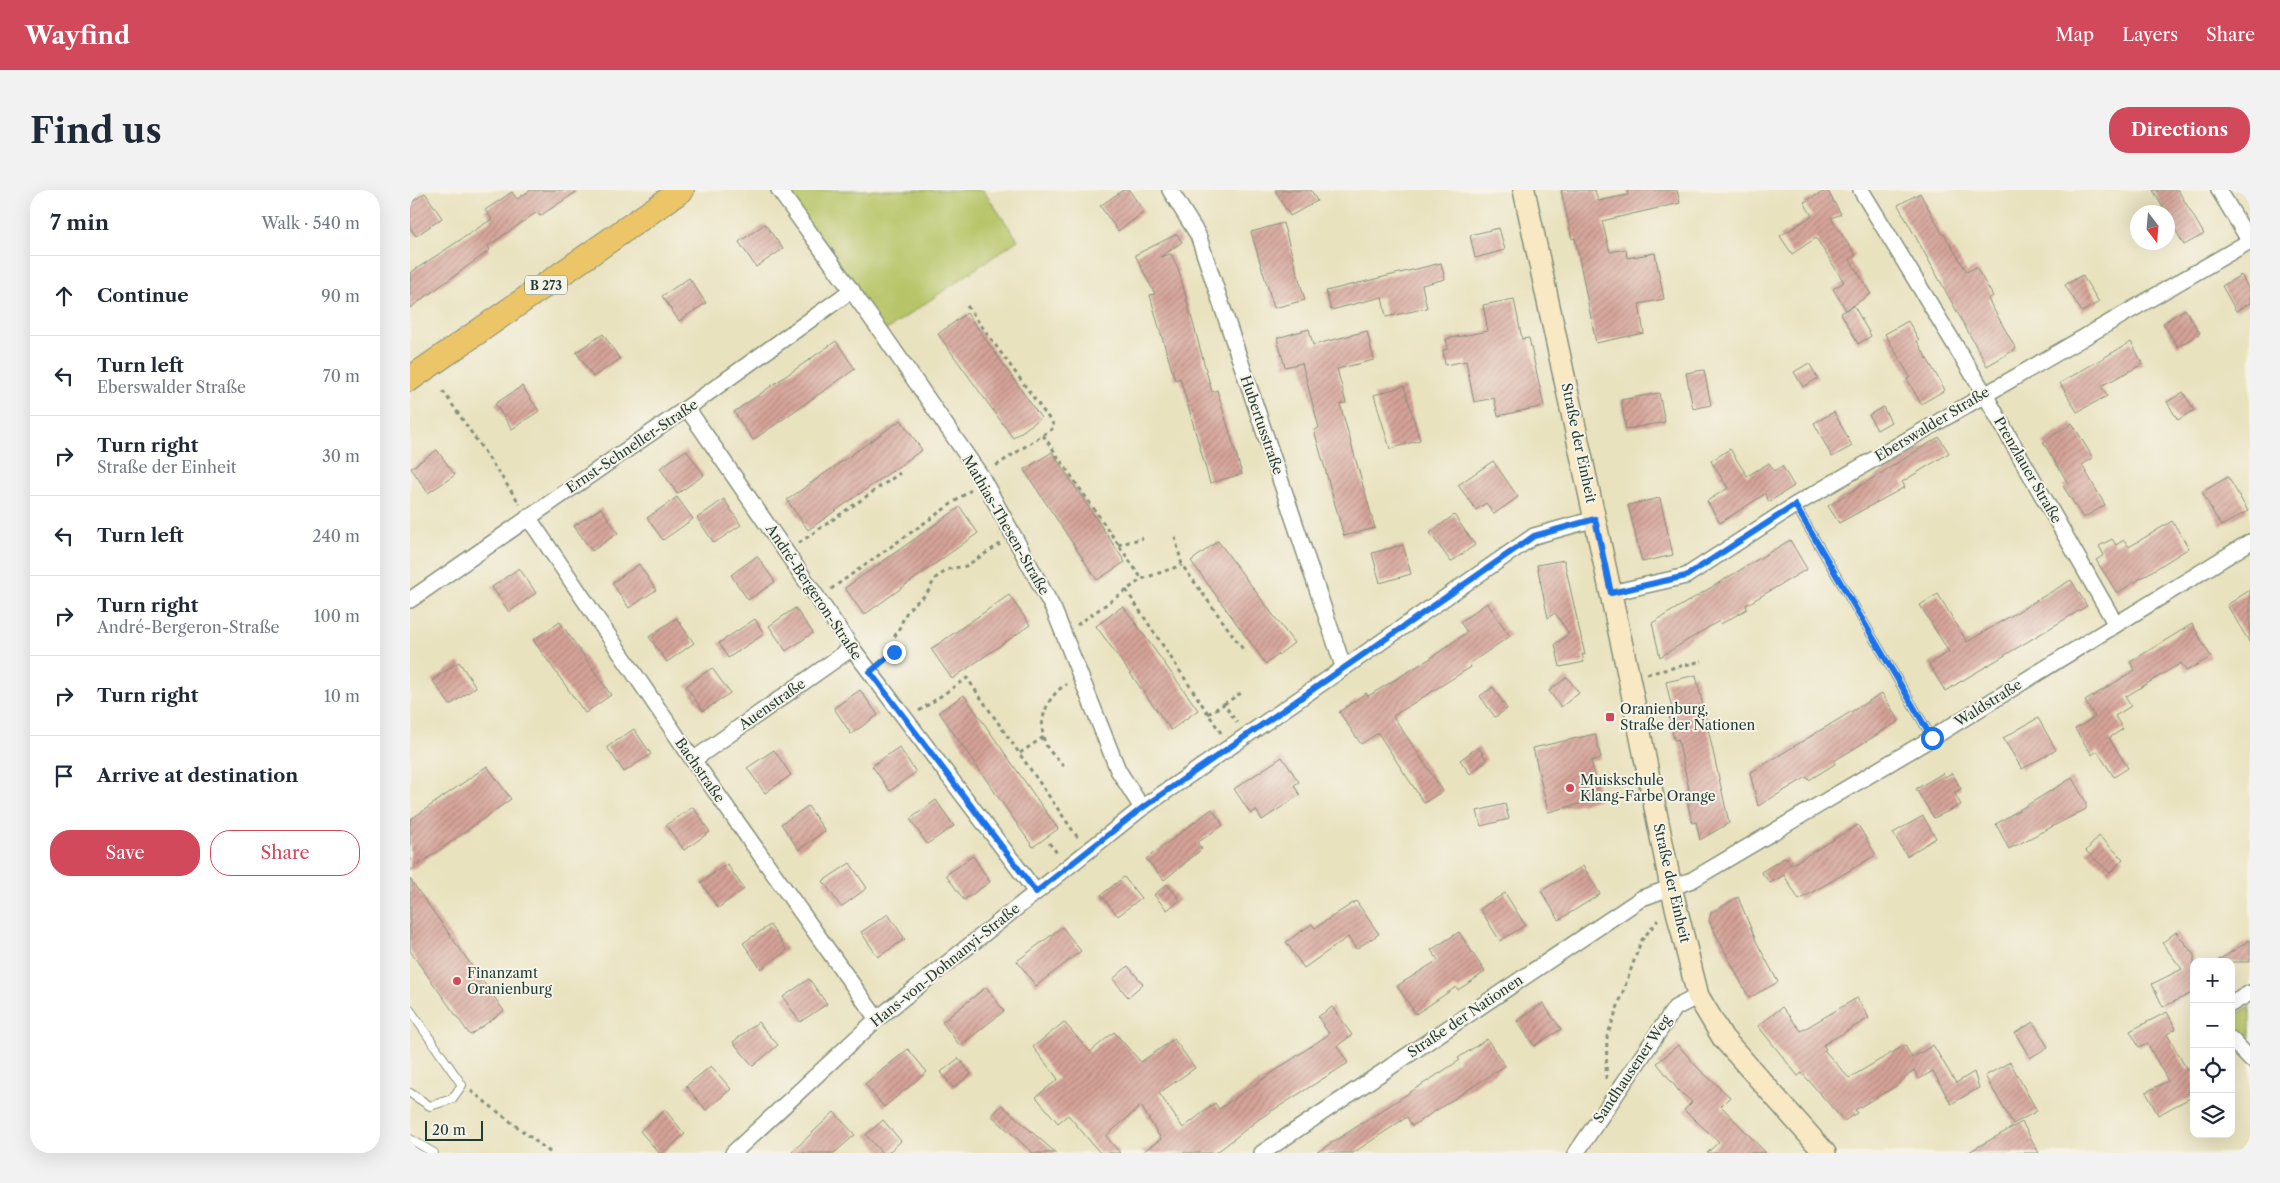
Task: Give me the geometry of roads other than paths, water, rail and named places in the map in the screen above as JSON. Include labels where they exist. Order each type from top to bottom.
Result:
[{"type":"main road","name":"B 273","points":[[410,379],[670,193]]},
{"type":"street","name":"Mathias-Thesen-Straße","points":[[779,190],[852,290],[982,479],[1054,610],[1118,770],[1142,808]]},
{"type":"street","name":"Hubertusstraße","points":[[1170,190],[1198,235],[1344,666]]},
{"type":"street","name":"Straße der Einheit","points":[[1524,190],[1629,678],[1671,887],[1698,996],[1722,1038],[1825,1153]]},
{"type":"street","name":"Prenzlauer Straße","points":[[1861,190],[1984,393],[2115,623]]},
{"type":"street","points":[[2219,190],[2250,241]]},
{"type":"street","name":"Eberswalder Straße","points":[[1611,593],[1686,576],[1795,505],[1984,393],[2250,241]]},
{"type":"street","name":"Ernst-Schneller-Straße","points":[[410,600],[688,408],[852,290]]},
{"type":"street","name":"André-Bergeron-Straße","points":[[688,408],[852,648],[1036,892]]},
{"type":"street","name":"Bachstraße","points":[[528,517],[693,760],[878,1018]]},
{"type":"street","name":"Hans-von-Dohnanyi-Straße","points":[[733,1153],[878,1018],[1142,808],[1344,666],[1534,536],[1595,519]]},
{"type":"street","name":"Waldstraße","points":[[1671,887],[1692,880],[1932,738],[2115,623],[2250,542]]},
{"type":"street","name":"Auenstraße","points":[[693,760],[852,648]]},
{"type":"street","name":"Straße der Nationen","points":[[1262,1153],[1623,910],[1642,898],[1671,887]]},
{"type":"street","points":[[2233,1003],[2250,993]]},
{"type":"street","name":"Sandhausener Weg","points":[[1576,1153],[1674,1008],[1698,996]]},
{"type":"street","points":[[2235,1043],[2250,1059]]},
{"type":"lane","points":[[1795,505],[1932,738]]},
{"type":"lane","points":[[410,1010],[462,1085],[452,1099],[430,1106],[410,1094]]},
{"type":"lane","points":[[410,1138],[434,1153]]},
{"type":"place","name":"Oranienburg, Straße der Nationen","points":[[1610,717]]},
{"type":"place","name":"Muiskschule Klang-Farbe Orange","points":[[1570,788]]},
{"type":"place","name":"Finanzamt Oranienburg","points":[[457,981]]}]
